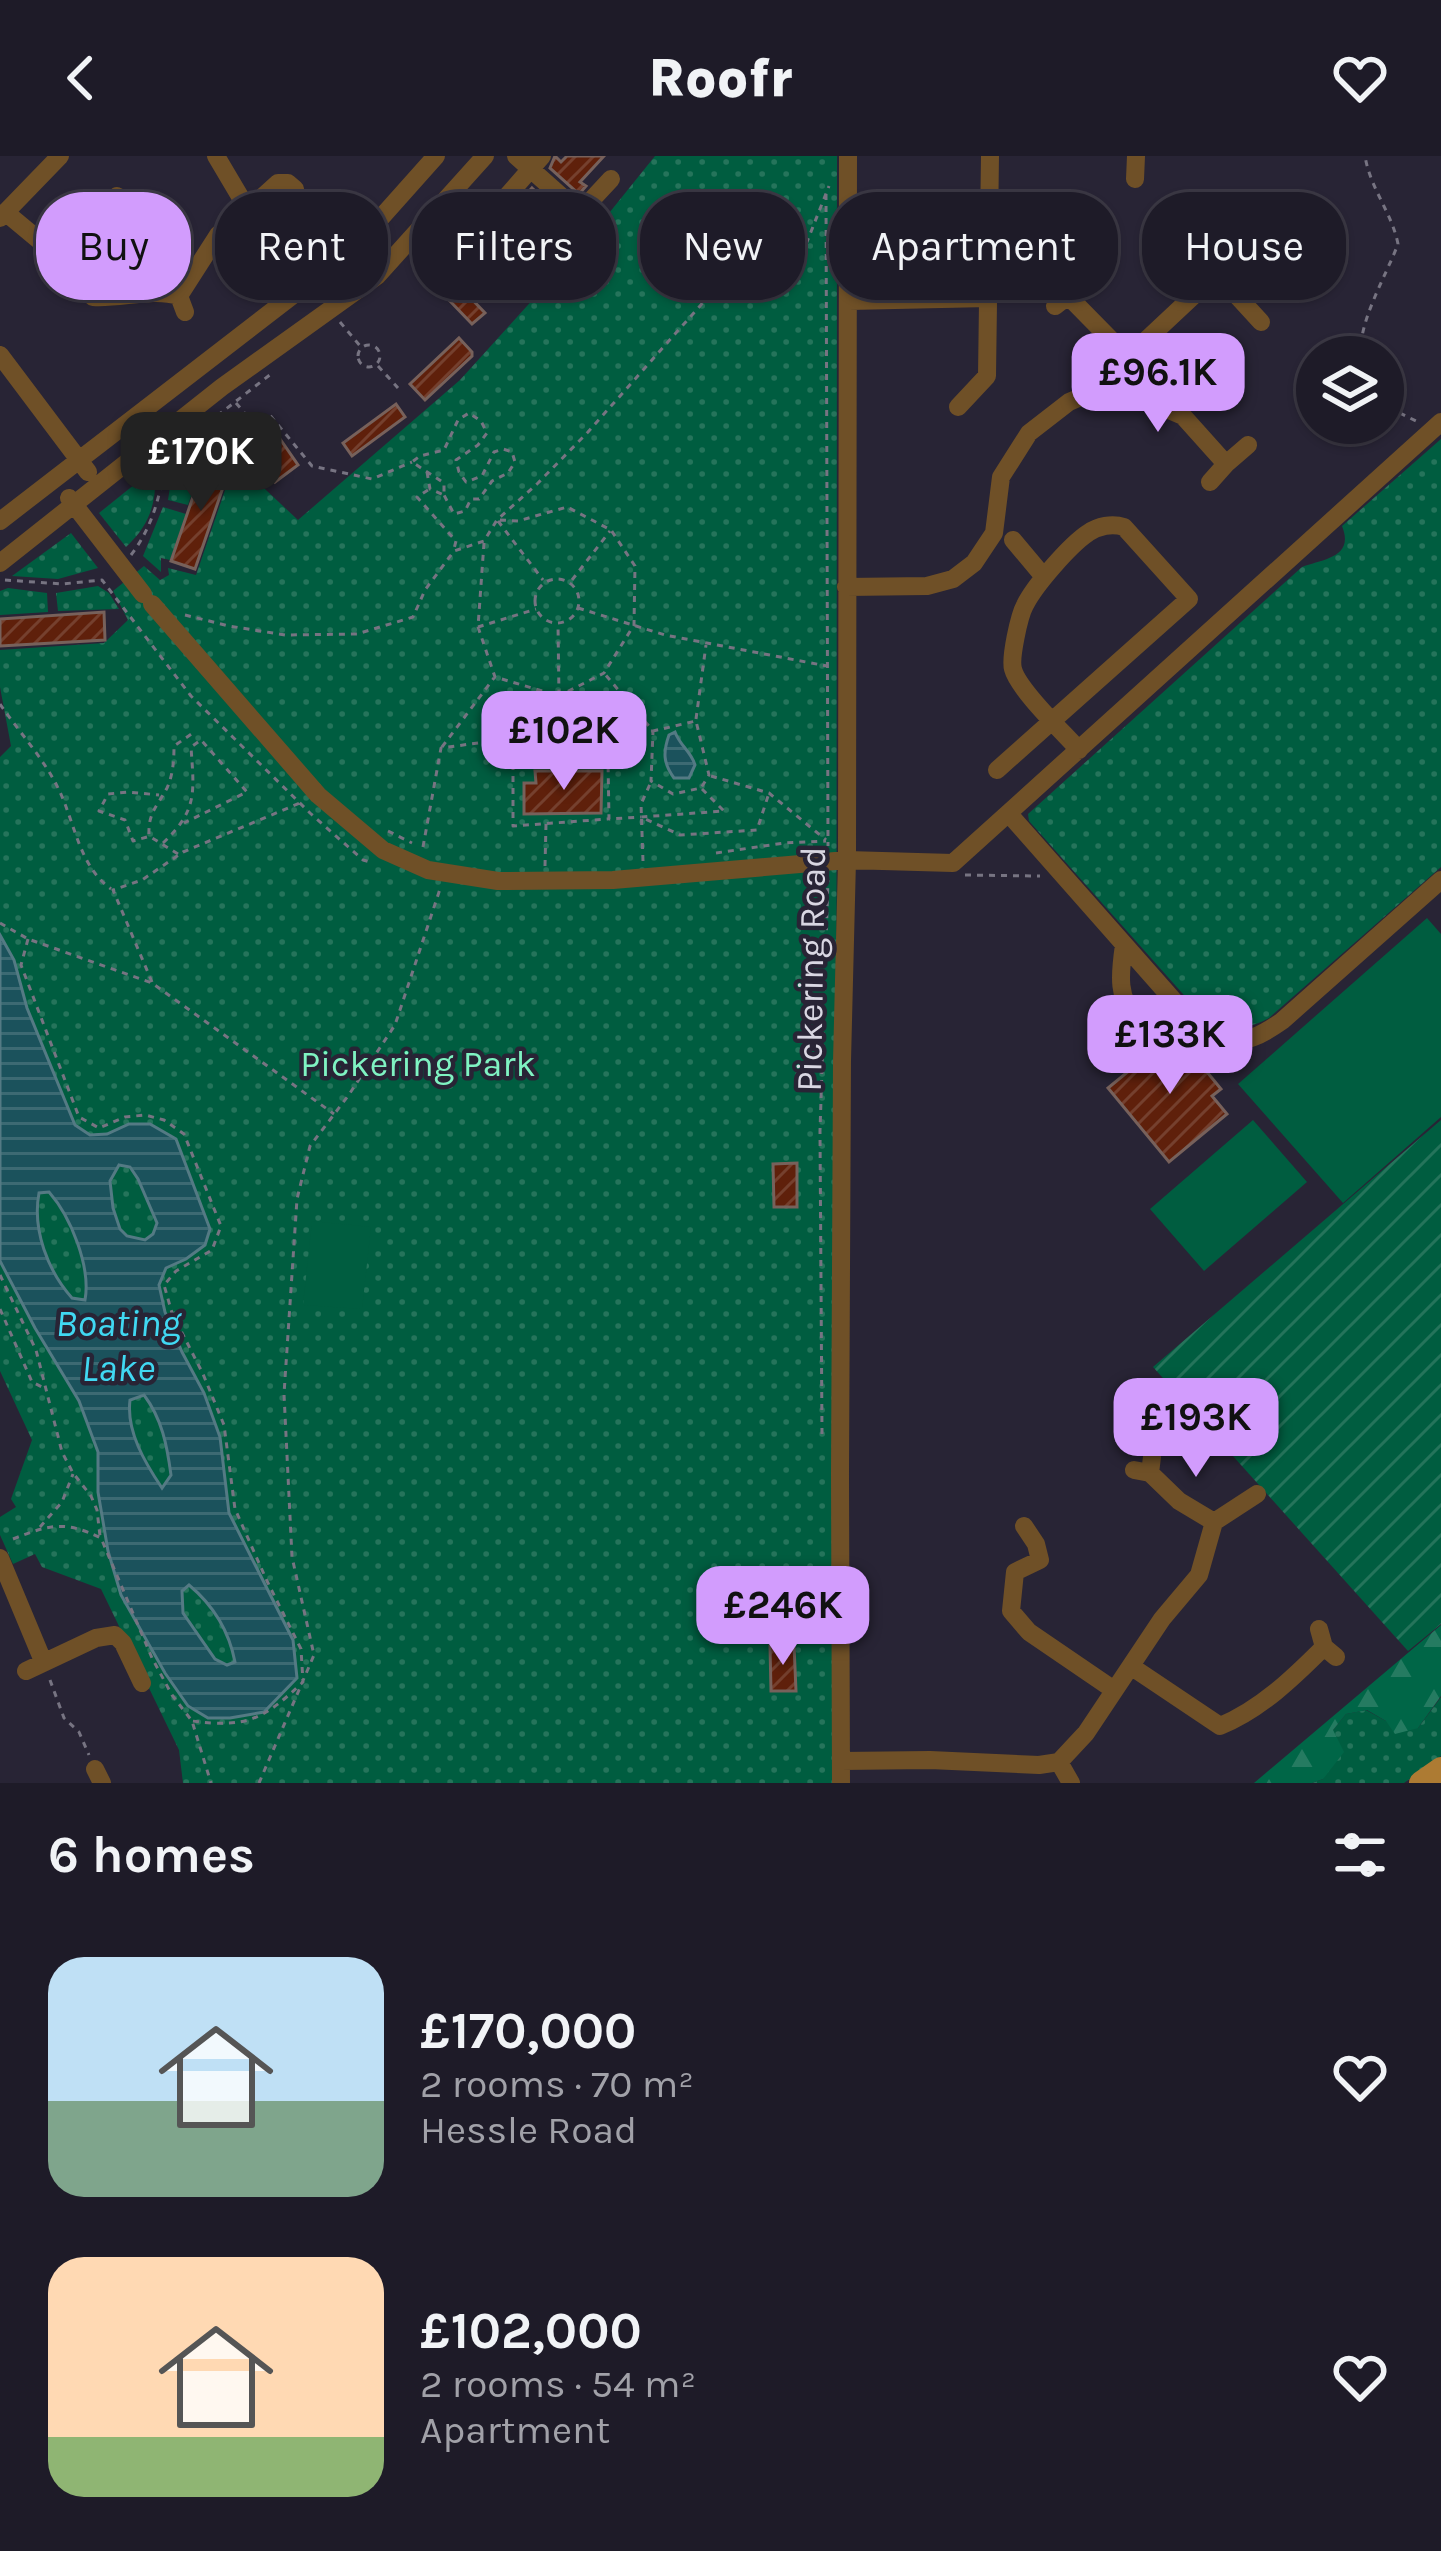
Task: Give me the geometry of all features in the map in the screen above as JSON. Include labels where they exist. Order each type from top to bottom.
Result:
[{"type":"main road","points":[[1421,1783],[1441,1769]]},
{"type":"street","points":[[36,241],[3,215],[60,156]]},
{"type":"street","points":[[216,156],[238,192]]},
{"type":"street","points":[[8,565],[98,485],[229,394],[377,276],[485,156]]},
{"type":"street","name":"Pickering Road","points":[[841,1783],[848,156]]},
{"type":"street","points":[[989,192],[990,156]]},
{"type":"street","points":[[1135,179],[1136,156]]},
{"type":"street","points":[[0,521],[354,248],[429,159],[463,180]]},
{"type":"street","points":[[506,192],[530,160],[561,192]]},
{"type":"street","points":[[599,192],[611,179]]},
{"type":"street","points":[[268,192],[278,183],[295,189]]},
{"type":"street","points":[[191,277],[215,240]]},
{"type":"street","points":[[849,301],[895,300]]},
{"type":"street","points":[[958,407],[987,376],[988,300]]},
{"type":"street","points":[[1071,300],[1126,355],[1148,401],[1184,416],[1226,464]]},
{"type":"street","points":[[847,587],[927,586],[953,579],[974,563],[994,533],[1001,478],[1029,433],[1069,402],[1133,368],[1143,343],[1189,300]]},
{"type":"street","points":[[1241,300],[1261,322]]},
{"type":"street","points":[[0,355],[98,485]]},
{"type":"street","points":[[206,364],[229,394]]},
{"type":"street","points":[[56,480],[147,599],[318,795],[383,850],[428,870],[498,881],[613,880],[847,860],[953,862],[1438,424]]},
{"type":"street","points":[[1210,482],[1248,446]]},
{"type":"street","points":[[997,770],[1052,719],[1189,598],[1124,527],[1113,524],[1088,532],[1043,577],[1024,607],[1011,664],[1018,680],[1052,719],[1079,750]]},
{"type":"street","points":[[1013,540],[1043,577]]},
{"type":"street","points":[[1010,814],[1172,1000],[1208,1034],[1234,1041],[1258,1038],[1282,1021],[1441,880]]},
{"type":"street","points":[[1124,945],[1122,984],[1130,1012],[1139,1020],[1148,1019],[1172,1000]]},
{"type":"street","points":[[1146,1467],[1179,1501],[1214,1522]]},
{"type":"street","points":[[841,1761],[1059,1762],[1086,1733],[1162,1619],[1199,1575],[1214,1522],[1257,1493]]},
{"type":"street","points":[[1024,1526],[1040,1559],[1015,1573],[1011,1611],[1029,1632],[1114,1690]]},
{"type":"street","points":[[0,1558],[44,1663],[96,1638],[116,1635],[142,1683]]},
{"type":"street","points":[[1132,1667],[1220,1726],[1240,1718],[1296,1675],[1326,1644]]},
{"type":"street","points":[[1059,1762],[1071,1783]]},
{"type":"path","points":[[1362,336],[1398,244],[1365,156]]},
{"type":"path","points":[[495,676],[478,627],[484,541],[497,520],[588,432],[715,289],[762,256],[803,252],[833,175]]},
{"type":"path","points":[[826,194],[828,841]]},
{"type":"path","points":[[339,321],[362,347]]},
{"type":"path","points":[[362,347],[376,347],[377,364],[367,368],[360,364],[357,357],[362,347]]},
{"type":"path","points":[[377,364],[398,388]]},
{"type":"path","points":[[229,394],[254,424],[269,415],[312,466],[372,478],[419,456],[444,450],[458,420],[469,413],[482,421],[487,434],[456,460],[466,482],[482,476],[494,452],[512,452],[515,462],[479,499],[471,499],[465,511],[454,514],[444,495],[444,483],[412,462]]},
{"type":"path","points":[[1404,413],[1438,424]]},
{"type":"path","points":[[128,484],[166,456],[161,495],[131,559]]},
{"type":"path","points":[[427,472],[430,490]]},
{"type":"path","points":[[199,632],[185,615],[285,634],[357,634],[413,617],[456,541],[417,497],[430,490],[444,495]]},
{"type":"path","points":[[495,676],[559,696],[604,674],[634,625],[635,566],[611,530],[567,507],[518,521],[497,520]]},
{"type":"path","points":[[497,520],[544,582]]},
{"type":"path","points":[[570,583],[611,530]]},
{"type":"path","points":[[454,551],[484,541]]},
{"type":"path","points":[[8,565],[0,579],[62,584],[102,580]]},
{"type":"path","points":[[104,570],[102,580],[190,696],[363,860],[385,866]]},
{"type":"path","points":[[557,578],[570,583],[578,594],[578,608],[571,619],[558,624],[544,620],[536,609],[536,594],[544,582],[557,578]]},
{"type":"path","points":[[578,608],[706,642],[826,666]]},
{"type":"path","points":[[478,627],[536,609]]},
{"type":"path","points":[[558,624],[561,760]]},
{"type":"path","points":[[651,781],[673,794],[701,788],[709,775],[696,721],[706,642]]},
{"type":"path","points":[[604,674],[652,731],[651,781],[640,804],[643,862]]},
{"type":"path","points":[[384,829],[423,848],[442,748],[495,676]]},
{"type":"path","points":[[0,704],[58,786],[84,856],[97,879],[112,890],[152,982]]},
{"type":"path","points":[[442,748],[559,732],[652,731],[696,721]]},
{"type":"path","points":[[148,836],[155,802],[166,789],[175,763],[174,746],[193,733]]},
{"type":"path","points":[[163,843],[184,823],[247,792],[201,740],[191,747],[194,792],[184,823]]},
{"type":"path","points":[[609,819],[608,760],[512,762],[513,826],[724,811],[701,788]]},
{"type":"path","points":[[709,775],[769,793],[828,841]]},
{"type":"path","points":[[641,817],[680,835],[757,830],[769,793]]},
{"type":"path","points":[[161,796],[108,794],[99,811],[125,820],[134,841],[148,836],[180,855]]},
{"type":"path","points":[[112,890],[300,803]]},
{"type":"path","points":[[545,824],[545,868]]},
{"type":"path","points":[[702,855],[828,841]]},
{"type":"path","points":[[953,862],[960,875],[1042,877]]},
{"type":"path","points":[[260,1783],[314,1655],[292,1557],[284,1394],[297,1199],[310,1146],[395,1025],[446,873]]},
{"type":"path","points":[[0,923],[28,939],[152,982],[334,1114]]},
{"type":"path","points":[[28,939],[20,965],[79,1118],[99,1128],[145,1115],[164,1120],[184,1134],[221,1226],[212,1250],[176,1271],[164,1285],[172,1313],[224,1425],[236,1509],[302,1649],[303,1682],[257,1718],[230,1725],[192,1721]]},
{"type":"path","points":[[1206,1050],[1218,1058],[1238,1060],[1260,1052]]},
{"type":"path","points":[[0,1275],[36,1350],[62,1452],[92,1496],[100,1538],[152,1658],[192,1721],[211,1783]]},
{"type":"path","points":[[0,1310],[32,1382],[46,1389]]},
{"type":"path","points":[[38,1529],[62,1502],[73,1473]]},
{"type":"path","points":[[13,1539],[49,1525],[84,1530],[100,1538]]},
{"type":"path","points":[[44,1663],[64,1718],[79,1732],[99,1776]]},
{"type":"green space","name":"Pickering Park","points":[[655,156],[837,156],[837,192],[829,192],[829,300],[837,300],[836,1783],[183,1783],[179,1750],[101,1589],[42,1567],[35,1554],[13,1564],[0,1535],[0,1517],[16,1507],[11,1499],[32,1440],[0,1371],[0,757],[11,746],[0,687],[0,650],[104,643],[128,620],[113,591],[144,566],[160,580],[169,575],[168,568],[196,575],[235,461],[298,520],[460,380],[532,300],[616,300],[616,204]]},
{"type":"green space","points":[[216,422],[188,505],[168,500],[180,454]]},
{"type":"green space","points":[[1441,439],[1441,867],[1269,1018],[1242,1026],[1216,1021],[1199,1012],[1029,821],[1028,814],[1302,567],[1340,551],[1345,537],[1342,526]]},
{"type":"green space","points":[[155,468],[151,511],[126,547],[99,513]]},
{"type":"green space","points":[[163,507],[186,514],[170,560],[161,558],[161,572],[143,556]]},
{"type":"green space","points":[[71,533],[98,568],[58,579],[12,576]]},
{"type":"green space","points":[[98,586],[119,609],[58,611],[56,593]]},
{"type":"green space","points":[[0,591],[47,593],[48,612],[0,615]]},
{"type":"green space","points":[[1427,918],[1441,934],[1441,1117],[1343,1203],[1238,1084]]},
{"type":"green space","points":[[1253,1120],[1307,1182],[1204,1271],[1150,1209]]},
{"type":"green space","points":[[1441,1120],[1441,1624],[1408,1651],[1153,1367]]},
{"type":"green space","points":[[312,1221],[371,1227],[362,1309],[303,1305]]},
{"type":"green space","points":[[1441,1625],[1441,1696],[1418,1728],[1395,1734],[1386,1721],[1367,1710],[1346,1714],[1333,1730],[1344,1752],[1323,1779],[1254,1783]]},
{"type":"green space","points":[[1441,1697],[1441,1756],[1404,1783],[1312,1783],[1323,1779],[1333,1730],[1346,1714],[1366,1710],[1386,1721],[1418,1728]]},
{"type":"water","points":[[675,732],[695,765],[689,778],[674,778],[666,762],[667,741]]},
{"type":"water","name":"Boating Lake","points":[[0,935],[14,960],[27,1008],[75,1125],[90,1135],[107,1134],[129,1124],[150,1124],[176,1139],[210,1229],[205,1245],[166,1268],[159,1285],[165,1312],[220,1437],[229,1513],[293,1640],[297,1678],[264,1712],[208,1718],[188,1706],[165,1673],[121,1595],[98,1492],[98,1452],[79,1401],[0,1261]],"holes":[[[119,1165],[130,1167],[138,1179],[157,1223],[145,1240],[120,1229],[110,1181]],[[49,1192],[72,1228],[85,1273],[85,1300],[72,1298],[49,1263],[40,1235],[39,1193]],[[144,1395],[159,1423],[171,1475],[162,1488],[134,1435],[130,1400]],[[189,1585],[213,1610],[235,1662],[227,1665],[215,1659],[183,1613],[182,1591]]]},
{"type":"building","points":[[555,156],[561,162],[567,156],[604,156],[580,182],[586,186],[581,192],[550,168]]},
{"type":"building","points":[[449,300],[473,300],[485,313],[472,324]]},
{"type":"building","points":[[459,338],[472,356],[425,400],[410,384]]},
{"type":"building","points":[[396,404],[405,417],[352,456],[343,443]]},
{"type":"building","points":[[267,420],[298,465],[275,482],[244,437]]},
{"type":"building","points":[[206,459],[230,467],[195,569],[171,561]]},
{"type":"building","points":[[104,612],[105,640],[0,646],[0,619]]},
{"type":"building","points":[[535,771],[602,771],[601,813],[524,814],[524,783],[536,783]]},
{"type":"building","points":[[1175,1033],[1221,1089],[1212,1096],[1227,1114],[1169,1162],[1108,1088]]},
{"type":"building","points":[[797,1163],[797,1207],[774,1207],[773,1164]]},
{"type":"building","points":[[794,1645],[796,1691],[771,1691],[770,1646]]}]
